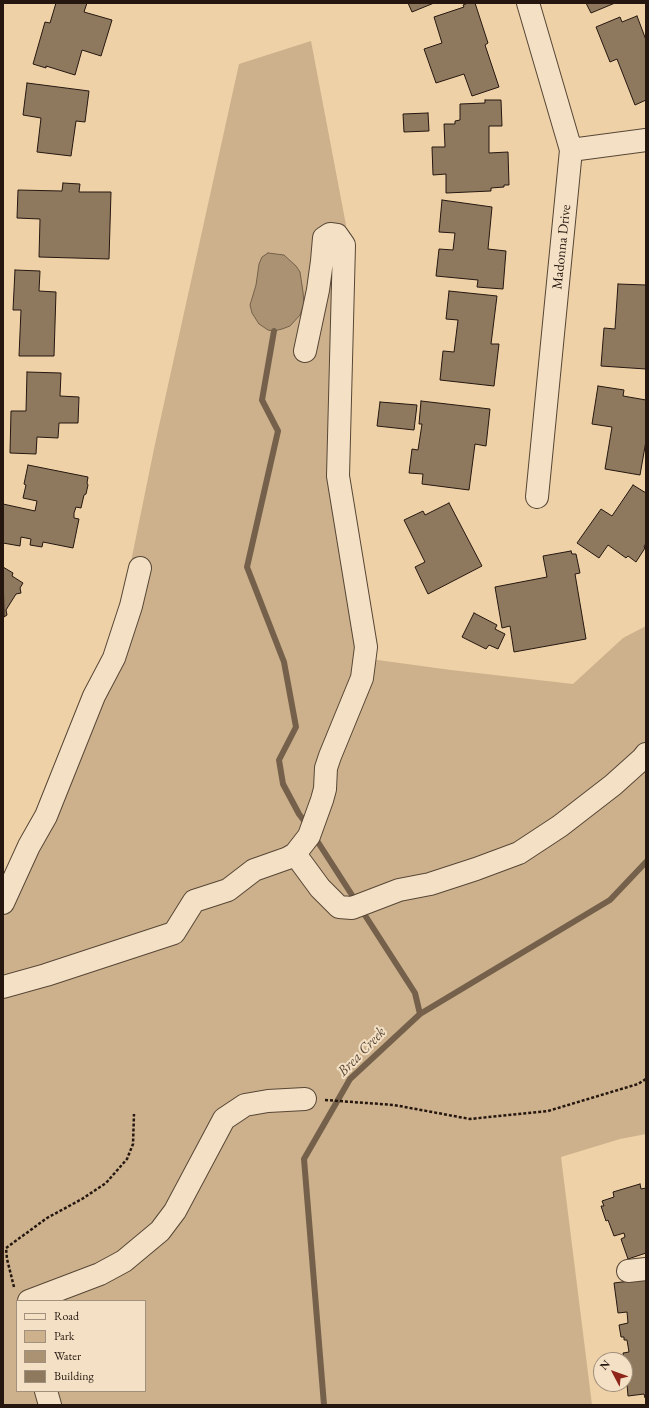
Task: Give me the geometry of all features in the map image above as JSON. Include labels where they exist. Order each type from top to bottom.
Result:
[{"type":"street","name":"Madonna Drive","points":[[528,3],[571,150],[537,497]]},
{"type":"street","points":[[571,150],[646,140]]},
{"type":"street","points":[[3,987],[46,975],[174,933],[194,901],[228,890],[254,870],[288,858],[295,854],[308,836],[325,789],[326,768],[342,723],[362,678],[366,647],[338,476],[344,245],[337,236],[330,234],[324,238],[318,290],[305,351]]},
{"type":"street","points":[[3,902],[29,846],[46,816],[94,696],[114,658],[140,568]]},
{"type":"street","points":[[295,854],[320,888],[339,907],[352,908],[399,890],[437,882],[519,853],[560,826],[613,785],[646,754]]},
{"type":"street","points":[[23,1297],[100,1274],[124,1261],[160,1231],[175,1210],[224,1119],[245,1105],[268,1101],[305,1099]]},
{"type":"street","points":[[46,1392],[50,1405]]},
{"type":"path","points":[[305,1099],[394,1105],[470,1119],[548,1111],[638,1084],[646,1079]]},
{"type":"path","points":[[23,1297],[7,1259],[6,1248],[47,1218],[82,1199],[106,1183],[127,1159],[132,1144],[134,1114]]},
{"type":"green space","points":[[311,41],[346,225],[341,477],[370,659],[573,684],[623,638],[646,626],[646,1134],[620,1139],[561,1157],[592,1405],[3,1405],[3,895],[117,630],[155,444],[239,64]]},
{"type":"water","points":[[268,253],[284,255],[296,266],[300,272],[304,304],[300,315],[290,326],[274,331],[268,330],[259,324],[252,313],[250,305],[256,285],[259,264],[262,257]]},
{"type":"building","points":[[56,3],[87,3],[84,12],[112,20],[101,56],[82,50],[75,75],[46,66],[46,68],[33,64],[45,22],[50,23]]},
{"type":"building","points":[[408,3],[434,3],[412,12]]},
{"type":"building","points":[[475,3],[488,43],[485,45],[499,87],[472,96],[464,74],[436,83],[424,49],[442,43],[434,17],[464,7],[463,5]]},
{"type":"building","points":[[586,3],[615,3],[591,13]]},
{"type":"building","points":[[637,16],[646,40],[646,100],[635,105],[617,59],[610,62],[596,27],[620,17],[622,22]]},
{"type":"building","points":[[27,83],[89,91],[85,122],[76,121],[71,156],[37,152],[41,118],[23,115]]},
{"type":"building","points":[[485,100],[501,100],[502,126],[489,126],[489,153],[508,152],[509,185],[491,188],[491,191],[446,193],[446,174],[433,175],[432,147],[445,147],[444,124],[455,124],[455,121],[460,120],[460,104],[485,103]]},
{"type":"building","points":[[428,113],[429,131],[404,132],[403,114]]},
{"type":"building","points":[[63,183],[80,184],[79,192],[111,192],[109,259],[39,257],[40,219],[17,218],[18,190],[62,191]]},
{"type":"building","points":[[442,200],[492,207],[488,249],[506,251],[503,289],[477,287],[478,280],[436,276],[439,249],[453,250],[455,233],[439,232]]},
{"type":"building","points":[[15,270],[40,271],[39,291],[56,292],[54,356],[19,356],[21,310],[13,310]]},
{"type":"building","points":[[618,284],[646,285],[646,369],[601,366],[604,328],[615,329]]},
{"type":"building","points":[[449,291],[497,296],[491,344],[499,344],[494,386],[440,380],[443,351],[454,352],[458,320],[446,319]]},
{"type":"building","points":[[27,372],[61,373],[60,396],[79,397],[78,423],[59,423],[58,438],[37,437],[36,454],[10,453],[11,411],[26,411]]},
{"type":"building","points":[[598,386],[624,390],[623,396],[646,400],[646,441],[640,475],[605,469],[612,427],[592,424]]},
{"type":"building","points":[[421,401],[490,409],[486,446],[475,444],[469,490],[422,484],[423,474],[409,473],[412,449],[418,450],[422,424],[419,424]]},
{"type":"building","points":[[380,402],[417,405],[414,430],[377,426]]},
{"type":"building","points":[[28,465],[88,477],[86,494],[84,495],[81,508],[76,507],[74,513],[74,518],[79,519],[73,548],[43,542],[42,547],[30,545],[31,539],[21,537],[20,546],[3,543],[3,504],[35,511],[37,501],[23,498]]},
{"type":"building","points":[[633,485],[646,493],[646,543],[645,548],[636,562],[628,556],[626,558],[608,545],[599,558],[577,543],[601,509],[612,516]]},
{"type":"building","points":[[449,503],[482,566],[428,594],[415,567],[425,562],[404,520],[423,511],[425,515]]},
{"type":"building","points":[[571,551],[572,554],[576,554],[580,573],[575,574],[586,639],[514,652],[510,626],[502,628],[495,587],[547,577],[543,556]]},
{"type":"building","points":[[3,567],[13,573],[12,576],[23,583],[20,588],[21,593],[16,594],[6,610],[7,615],[4,617]]},
{"type":"building","points":[[474,613],[497,625],[495,629],[505,634],[498,649],[489,645],[486,649],[462,637]]},
{"type":"building","points":[[640,1184],[641,1189],[646,1188],[646,1253],[628,1259],[621,1239],[625,1237],[624,1233],[614,1236],[608,1220],[606,1221],[601,1206],[604,1206],[602,1201],[614,1197],[613,1192]]},
{"type":"building","points":[[646,1279],[646,1398],[644,1394],[628,1396],[628,1392],[633,1392],[633,1352],[629,1352],[627,1340],[624,1340],[624,1337],[621,1337],[619,1325],[628,1323],[627,1312],[618,1313],[614,1283]]},
{"type":"waterway","points":[[274,331],[262,400],[278,431],[247,567],[284,662],[296,727],[279,760],[283,784],[299,814],[308,826]]},
{"type":"waterway","points":[[314,836],[415,993],[420,1014]]},
{"type":"waterway","name":"Brea Creek","points":[[324,1405],[304,1159],[350,1079],[420,1014],[610,900],[646,862]]}]
